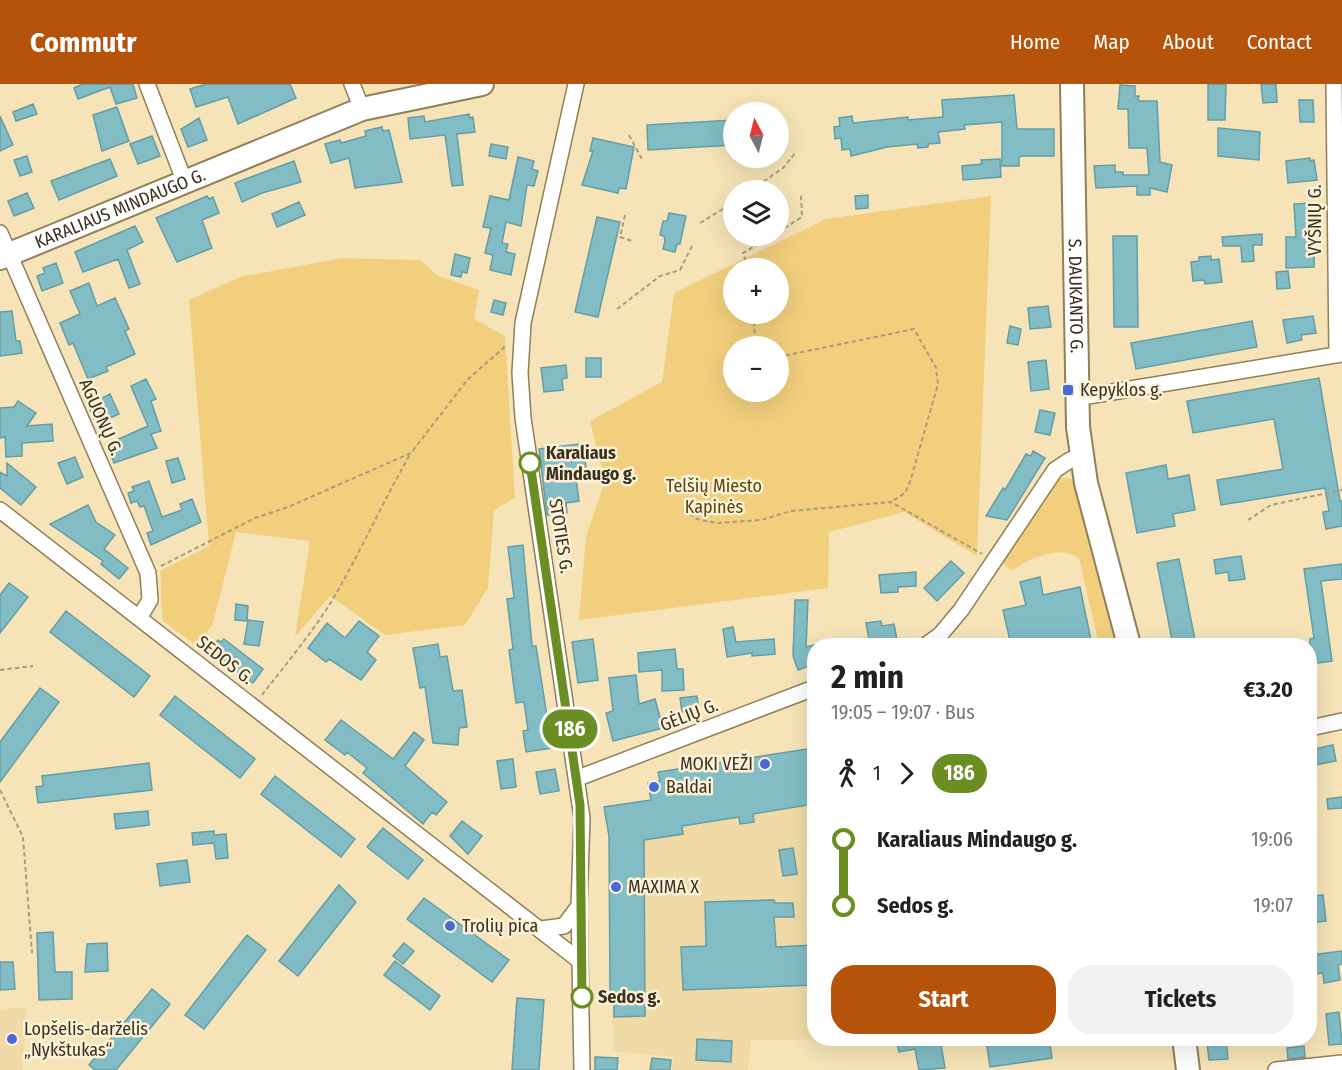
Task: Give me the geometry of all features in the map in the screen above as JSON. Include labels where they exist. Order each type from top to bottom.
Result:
[{"type":"main road","name":"KARALIAUS MINDAUGO G.","points":[[5,256],[184,180],[362,109],[482,84]]},
{"type":"main road","name":"S. DAUKANTO G.","points":[[1072,84],[1076,398],[1081,458],[1127,638]]},
{"type":"main road","points":[[1185,1046],[1188,1070]]},
{"type":"street","points":[[147,84],[184,180]]},
{"type":"street","points":[[352,84],[362,109]]},
{"type":"street","name":"STOTIES G.","points":[[576,84],[523,323],[520,374],[523,418],[578,778],[582,818],[579,906],[582,1070]]},
{"type":"street","name":"VYŠNIŲ G.","points":[[1334,84],[1340,355]]},
{"type":"street","name":"AGUONŲ G.","points":[[0,233],[5,256],[148,573],[151,584],[150,600],[139,618]]},
{"type":"street","points":[[1076,398],[1340,355]]},
{"type":"street","points":[[936,638],[961,610],[992,560],[1055,470],[1070,460],[1081,458]]},
{"type":"street","name":"SEDOS G.","points":[[0,510],[541,929],[580,962]]},
{"type":"street","name":"GĖLIŲ G.","points":[[578,778],[807,691]]},
{"type":"street","points":[[1317,726],[1342,721]]},
{"type":"street","points":[[541,929],[564,926],[579,906]]},
{"type":"street","points":[[1276,1070],[1342,1063]]},
{"type":"path","points":[[629,135],[643,161]]},
{"type":"path","points":[[766,180],[783,168],[796,152]]},
{"type":"path","points":[[789,225],[802,217],[801,194]]},
{"type":"path","points":[[700,223],[723,209]]},
{"type":"path","points":[[625,215],[620,237],[632,241]]},
{"type":"path","points":[[617,309],[660,276],[680,270],[693,244]]},
{"type":"path","points":[[744,258],[742,254],[755,246]]},
{"type":"path","points":[[683,510],[697,519],[716,523],[761,520],[791,511],[891,502],[905,493],[938,384],[936,368],[914,329],[789,355]]},
{"type":"path","points":[[254,707],[331,602],[368,538],[390,490],[411,453],[468,379],[507,345],[522,344]]},
{"type":"path","points":[[148,573],[255,518],[288,507],[411,453]]},
{"type":"path","points":[[1248,519],[1271,505],[1342,490]]},
{"type":"path","points":[[891,502],[992,560]]},
{"type":"path","points":[[0,670],[33,666]]},
{"type":"path","points":[[0,790],[23,837],[32,953]]},
{"type":"shaded area","points":[[807,748],[807,1040],[751,1040],[748,1070],[672,1070],[673,1057],[613,1051],[609,836],[604,807],[651,800],[648,783],[660,781],[658,772]]},
{"type":"shaded area","name":"Lopšelis-darželis „Nykštukas“","points":[[26,1007],[23,1070],[0,1070],[0,1009]]},
{"type":"green space","name":"Telšių Miesto Kapinės","points":[[991,196],[977,556],[904,512],[829,532],[828,588],[579,620],[586,536],[605,481],[590,421],[662,382],[674,293],[723,269],[723,324],[789,324],[789,258],[746,258],[771,246],[789,246],[789,237],[826,219]]},
{"type":"green space","points":[[342,258],[421,260],[436,275],[479,290],[474,319],[505,336],[515,498],[494,510],[488,588],[465,625],[385,635],[330,596],[295,637],[310,541],[236,532],[213,623],[198,647],[163,621],[160,571],[209,546],[189,300],[240,277]]},
{"type":"green space","points":[[1057,477],[1072,479],[1076,485],[1117,638],[1097,638],[1079,558],[1071,554],[1053,553],[1035,558],[1012,571],[999,560]]},
{"type":"building","points":[[83,84],[133,84],[137,98],[116,104],[110,87],[78,99],[74,88]]},
{"type":"building","points":[[206,84],[290,84],[296,98],[238,124],[228,97],[196,107],[190,89]]},
{"type":"building","points":[[1208,84],[1226,84],[1225,120],[1208,120]]},
{"type":"building","points":[[1261,84],[1276,84],[1277,102],[1263,103]]},
{"type":"building","points":[[1120,85],[1135,86],[1135,96],[1139,96],[1138,101],[1157,101],[1160,162],[1172,165],[1167,192],[1150,188],[1150,195],[1137,195],[1137,186],[1096,188],[1094,166],[1115,165],[1115,172],[1123,172],[1123,175],[1149,175],[1147,148],[1129,148],[1128,109],[1118,109]]},
{"type":"building","points":[[1014,95],[1017,129],[1054,129],[1054,156],[1023,156],[1019,157],[1019,166],[1002,166],[1002,122],[964,125],[965,129],[938,132],[940,143],[928,144],[928,147],[918,148],[917,144],[887,147],[851,156],[850,149],[842,150],[841,138],[835,139],[834,127],[840,126],[839,118],[852,116],[853,123],[908,117],[908,120],[943,117],[942,100]]},
{"type":"building","points":[[1299,100],[1313,100],[1314,122],[1300,122]]},
{"type":"building","points":[[33,104],[37,114],[16,121],[13,112]]},
{"type":"building","points":[[117,107],[129,141],[102,151],[93,115]]},
{"type":"building","points":[[469,114],[470,118],[473,117],[475,132],[457,134],[463,185],[452,186],[445,135],[410,139],[408,118],[424,116],[425,122]]},
{"type":"building","points":[[0,116],[13,145],[0,151]]},
{"type":"building","points":[[199,118],[207,140],[188,147],[181,129]]},
{"type":"building","points":[[723,121],[723,146],[648,150],[647,125]]},
{"type":"building","points":[[382,127],[383,131],[389,130],[402,182],[355,188],[349,158],[331,163],[325,144],[340,140],[341,143],[366,136],[365,131]]},
{"type":"building","points":[[1218,128],[1260,132],[1259,160],[1218,156]]},
{"type":"building","points":[[152,136],[160,156],[138,164],[130,144]]},
{"type":"building","points":[[593,138],[634,147],[626,189],[619,188],[618,193],[582,185],[593,151],[590,151]]},
{"type":"building","points":[[491,144],[508,147],[506,159],[489,156]]},
{"type":"building","points":[[27,156],[32,172],[20,176],[14,160]]},
{"type":"building","points":[[518,157],[534,161],[532,169],[538,171],[534,186],[527,185],[521,226],[506,222],[502,243],[508,244],[506,252],[515,254],[511,275],[490,270],[493,255],[485,253],[491,228],[483,227],[490,196],[509,200]]},
{"type":"building","points":[[1310,158],[1310,161],[1314,160],[1317,180],[1288,183],[1286,161]]},
{"type":"building","points":[[110,159],[117,176],[59,200],[51,181]]},
{"type":"building","points":[[1000,159],[1001,177],[963,180],[962,166],[982,164],[981,160]]},
{"type":"building","points":[[294,161],[301,182],[262,193],[242,202],[235,183]]},
{"type":"building","points":[[27,193],[34,208],[14,216],[8,201]]},
{"type":"building","points":[[868,195],[868,208],[856,209],[855,196]]},
{"type":"building","points":[[207,196],[209,199],[213,197],[219,213],[202,220],[212,248],[177,262],[156,218]]},
{"type":"building","points":[[299,202],[305,215],[277,227],[272,214]]},
{"type":"building","points":[[1311,203],[1311,206],[1314,206],[1315,222],[1314,267],[1286,268],[1286,237],[1296,237],[1294,204]]},
{"type":"building","points":[[669,213],[686,216],[680,244],[677,244],[675,252],[663,249],[664,236],[660,235],[663,221],[667,221]]},
{"type":"building","points":[[597,217],[620,222],[598,317],[575,312]]},
{"type":"building","points":[[135,226],[143,242],[127,250],[140,284],[129,288],[118,259],[83,272],[75,252]]},
{"type":"building","points":[[1262,234],[1262,245],[1253,245],[1254,261],[1242,262],[1241,246],[1223,246],[1222,237]]},
{"type":"building","points":[[1113,236],[1137,236],[1138,327],[1114,327]]},
{"type":"building","points":[[455,254],[470,258],[467,273],[462,272],[461,277],[451,275]]},
{"type":"building","points":[[1211,256],[1211,260],[1219,259],[1222,282],[1205,284],[1204,280],[1193,281],[1191,262],[1199,261],[1199,257]]},
{"type":"building","points":[[56,263],[63,283],[42,291],[37,276],[45,273],[43,268]]},
{"type":"building","points":[[1288,271],[1290,288],[1277,289],[1276,272]]},
{"type":"building","points":[[89,283],[97,306],[115,298],[129,329],[125,331],[135,354],[106,367],[108,371],[88,379],[73,343],[69,345],[60,323],[80,314],[70,291]]},
{"type":"building","points":[[494,300],[506,303],[503,315],[491,312]]},
{"type":"building","points":[[1048,306],[1051,327],[1030,329],[1028,308]]},
{"type":"building","points":[[12,311],[16,341],[20,341],[22,353],[0,356],[0,312]]},
{"type":"building","points":[[1313,316],[1316,333],[1301,335],[1302,340],[1287,343],[1283,320]]},
{"type":"building","points":[[1252,321],[1257,347],[1136,369],[1131,343]]},
{"type":"building","points":[[1010,326],[1021,329],[1018,345],[1007,343]]},
{"type":"building","points":[[586,358],[601,358],[601,377],[586,377]]},
{"type":"building","points":[[1046,360],[1049,389],[1031,391],[1028,362]]},
{"type":"building","points":[[566,365],[567,378],[562,379],[563,390],[544,392],[541,368]]},
{"type":"building","points":[[1319,378],[1340,501],[1342,501],[1342,526],[1326,529],[1323,512],[1329,511],[1325,488],[1221,505],[1217,480],[1283,469],[1274,419],[1193,433],[1187,401]]},
{"type":"building","points":[[146,379],[156,399],[151,401],[161,431],[151,434],[157,448],[114,463],[110,453],[116,451],[112,442],[148,426],[131,386]]},
{"type":"building","points":[[110,394],[119,414],[103,421],[101,416],[94,419],[90,409],[96,406],[94,402]]},
{"type":"building","points":[[18,401],[36,413],[27,426],[52,424],[53,441],[22,443],[22,456],[6,457],[5,437],[0,438],[0,408],[14,407]]},
{"type":"building","points":[[1040,410],[1055,413],[1050,435],[1035,432]]},
{"type":"building","points":[[579,444],[580,451],[584,450],[587,477],[576,478],[579,501],[566,503],[567,513],[547,515],[539,449]]},
{"type":"building","points":[[1033,451],[1045,458],[1007,520],[986,516],[1003,488],[1005,490],[1026,454],[1031,456]]},
{"type":"building","points":[[75,457],[83,477],[67,484],[58,463]]},
{"type":"building","points":[[178,458],[185,479],[172,483],[166,461]]},
{"type":"building","points":[[7,463],[36,487],[21,505],[0,488],[0,472],[7,476]]},
{"type":"building","points":[[1166,465],[1168,479],[1189,475],[1195,510],[1173,514],[1175,526],[1137,533],[1126,473]]},
{"type":"building","points":[[149,481],[162,517],[182,510],[180,504],[192,499],[201,522],[151,545],[147,533],[153,531],[144,506],[140,507],[137,501],[131,503],[128,493],[134,491],[132,487]]},
{"type":"building","points":[[88,505],[96,522],[115,535],[104,549],[128,568],[119,579],[101,564],[103,561],[50,524]]},
{"type":"building","points":[[523,545],[532,646],[536,646],[552,748],[526,752],[523,731],[528,730],[524,702],[516,703],[509,650],[513,649],[507,599],[514,598],[508,547]]},
{"type":"building","points":[[1241,556],[1245,579],[1229,581],[1228,572],[1216,574],[1214,560]]},
{"type":"building","points":[[1179,559],[1195,638],[1172,638],[1157,563]]},
{"type":"building","points":[[951,561],[964,573],[937,601],[924,588]]},
{"type":"building","points":[[1342,564],[1342,579],[1321,581],[1332,661],[1317,663],[1317,638],[1314,638],[1304,569]]},
{"type":"building","points":[[916,572],[916,586],[898,587],[898,592],[881,593],[879,575]]},
{"type":"building","points":[[1040,577],[1043,595],[1080,587],[1091,638],[1009,638],[1003,610],[1026,605],[1020,582]]},
{"type":"building","points":[[9,583],[28,597],[0,633],[0,595]]},
{"type":"building","points":[[795,600],[808,600],[807,667],[798,670],[793,656]]},
{"type":"building","points":[[236,604],[248,606],[247,621],[235,620]]},
{"type":"building","points":[[66,611],[150,676],[134,697],[50,632]]},
{"type":"building","points":[[248,620],[263,622],[259,646],[244,644]]},
{"type":"building","points":[[359,621],[379,636],[367,652],[376,660],[361,680],[329,659],[326,662],[308,648],[327,623],[345,638]]},
{"type":"building","points":[[881,621],[882,626],[894,624],[897,638],[869,638],[866,623]]},
{"type":"building","points":[[733,627],[736,642],[774,639],[775,654],[752,656],[752,653],[727,657],[723,629]]},
{"type":"building","points":[[224,639],[263,669],[253,683],[209,652],[218,640],[221,642]]},
{"type":"building","points":[[593,639],[598,680],[578,683],[572,642]]},
{"type":"building","points":[[438,644],[440,657],[447,656],[453,691],[462,690],[467,727],[459,728],[458,745],[433,743],[425,687],[420,688],[413,648]]},
{"type":"building","points":[[675,649],[677,669],[683,669],[684,690],[662,691],[662,670],[639,672],[638,653]]},
{"type":"building","points":[[636,675],[639,704],[655,699],[663,728],[613,741],[606,713],[613,711],[609,678]]},
{"type":"building","points":[[40,688],[59,702],[0,782],[0,742]]},
{"type":"building","points":[[175,696],[255,759],[240,778],[160,715]]},
{"type":"building","points":[[697,696],[699,710],[682,712],[680,698]]},
{"type":"building","points":[[341,720],[393,759],[414,732],[424,740],[405,766],[447,802],[436,815],[432,812],[423,824],[363,773],[367,768],[347,752],[345,755],[325,740]]},
{"type":"building","points":[[1333,745],[1336,761],[1317,765],[1317,748]]},
{"type":"building","points":[[807,749],[807,805],[753,814],[754,822],[740,824],[739,817],[682,826],[683,834],[644,840],[645,1016],[614,1017],[614,992],[610,992],[609,836],[604,807],[651,800],[648,783],[660,781],[658,772]]},
{"type":"building","points":[[513,759],[516,787],[501,789],[497,761]]},
{"type":"building","points":[[149,763],[152,790],[38,803],[36,787],[43,786],[42,776]]},
{"type":"building","points":[[555,769],[559,791],[540,794],[536,772]]},
{"type":"building","points":[[275,776],[355,839],[341,857],[261,794]]},
{"type":"building","points":[[1342,797],[1342,808],[1328,809],[1327,799]]},
{"type":"building","points":[[148,811],[149,825],[116,829],[114,814]]},
{"type":"building","points":[[462,821],[482,836],[468,854],[450,836]]},
{"type":"building","points":[[383,828],[423,860],[408,879],[367,847]]},
{"type":"building","points":[[214,831],[214,835],[226,834],[228,858],[216,859],[214,843],[193,845],[192,833]]},
{"type":"building","points":[[793,848],[797,874],[783,876],[779,850]]},
{"type":"building","points":[[187,860],[190,882],[160,886],[157,864]]},
{"type":"building","points":[[339,885],[356,902],[298,976],[279,961]]},
{"type":"building","points":[[1317,895],[1323,895],[1326,921],[1317,922]]},
{"type":"building","points":[[424,898],[509,960],[492,982],[407,919]]},
{"type":"building","points":[[774,900],[775,903],[793,903],[794,917],[774,917],[776,947],[807,945],[807,985],[683,990],[681,947],[706,946],[705,902]]},
{"type":"building","points":[[53,932],[55,972],[72,972],[72,999],[39,1000],[37,933]]},
{"type":"building","points":[[247,935],[266,950],[204,1029],[185,1015]]},
{"type":"building","points":[[107,943],[108,971],[85,972],[87,944]]},
{"type":"building","points":[[404,943],[414,951],[403,964],[393,956]]},
{"type":"building","points":[[1342,951],[1342,964],[1338,965],[1340,980],[1324,983],[1323,973],[1317,974],[1317,954]]},
{"type":"building","points":[[395,961],[440,996],[430,1010],[384,975]]},
{"type":"building","points":[[0,962],[13,962],[15,989],[0,990]]},
{"type":"building","points":[[152,989],[170,1004],[116,1070],[95,1070],[89,1065]]},
{"type":"building","points":[[517,998],[544,1000],[539,1070],[512,1070]]},
{"type":"building","points":[[1339,1012],[1342,1044],[1329,1045],[1326,1014]]},
{"type":"building","points":[[697,1039],[732,1041],[731,1062],[696,1060]]},
{"type":"building","points":[[898,1046],[941,1046],[945,1068],[919,1070],[915,1049],[899,1052]]},
{"type":"building","points":[[987,1046],[1050,1046],[1052,1058],[990,1067]]},
{"type":"building","points":[[1207,1046],[1227,1046],[1228,1059],[1209,1060]]},
{"type":"building","points":[[1304,1046],[1305,1057],[1288,1059],[1287,1048]]},
{"type":"building","points":[[595,1057],[618,1058],[617,1070],[595,1070]]},
{"type":"building","points":[[652,1058],[671,1060],[670,1070],[650,1070]]},
{"type":"bus line","name":"186","points":[[530,463],[582,818],[579,906],[582,997]]},
{"type":"place","name":"Kepyklos g.","points":[[1068,390]]},
{"type":"place","name":"Karaliaus Mindaugo g.","points":[[530,463]]},
{"type":"place","name":"MOKI VEŽI","points":[[765,764]]},
{"type":"place","name":"Baldai","points":[[654,787]]},
{"type":"place","name":"MAXIMA X","points":[[616,887]]},
{"type":"place","name":"Trolių pica","points":[[450,926]]},
{"type":"place","name":"Sedos g.","points":[[582,997]]},
{"type":"place","name":"Lopšelis-darželis „Nykštukas“","points":[[12,1039]]}]
